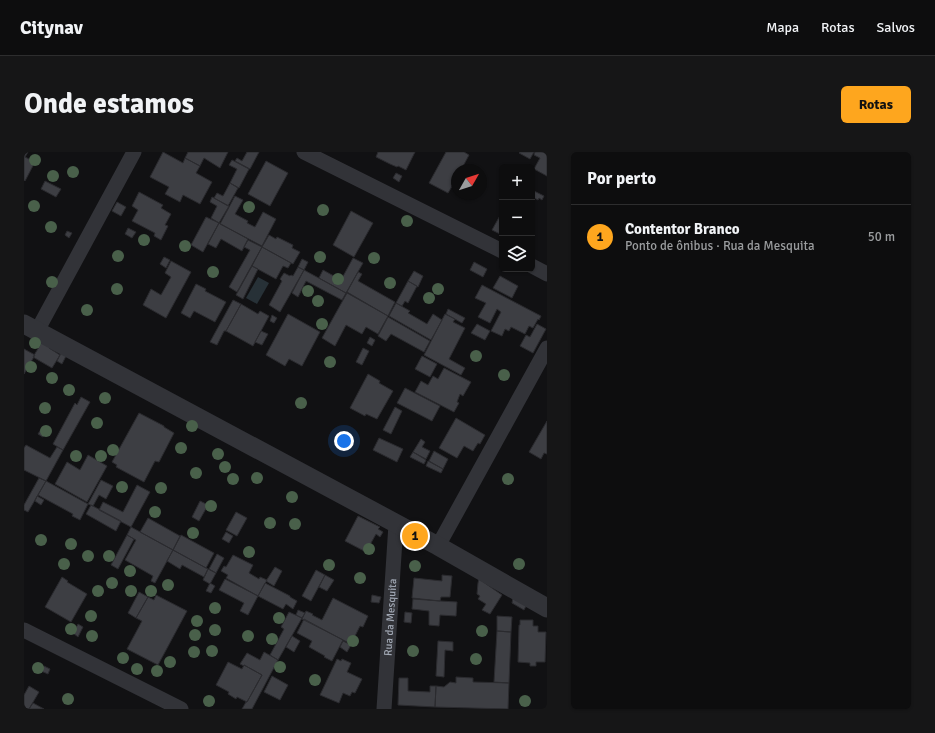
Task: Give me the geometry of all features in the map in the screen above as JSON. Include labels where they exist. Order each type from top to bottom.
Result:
[{"type":"street","points":[[134,152],[30,327],[438,546],[547,608]]},
{"type":"street","points":[[304,152],[499,250]]},
{"type":"street","points":[[535,268],[547,274]]},
{"type":"street","points":[[438,546],[547,348]]},
{"type":"street","name":"Rua da Mesquita","points":[[384,709],[396,524]]},
{"type":"street","points":[[24,630],[181,709]]},
{"type":"shaded area","points":[[258,277],[269,283],[257,304],[246,298]]},
{"type":"building","points":[[24,152],[28,152],[25,157],[35,162],[25,181],[24,180]]},
{"type":"building","points":[[163,152],[183,163],[185,158],[200,166],[196,173],[212,182],[200,204],[183,195],[180,202],[165,194],[169,187],[150,177]]},
{"type":"building","points":[[188,152],[228,152],[220,168],[204,158],[200,166],[185,158]]},
{"type":"building","points":[[247,152],[259,152],[250,169],[235,161],[237,158],[242,161]]},
{"type":"building","points":[[378,152],[415,152],[406,170],[376,157]]},
{"type":"building","points":[[446,152],[464,152],[469,155],[464,164],[451,164],[451,188],[448,193],[429,183]]},
{"type":"building","points":[[534,152],[530,159],[519,153]]},
{"type":"building","points":[[535,152],[547,152],[547,176],[535,170],[540,158],[534,155]]},
{"type":"building","points":[[232,160],[249,169],[239,188],[230,183],[237,169],[229,165]]},
{"type":"building","points":[[266,161],[288,173],[270,206],[248,194]]},
{"type":"building","points":[[396,173],[402,176],[399,182],[393,178]]},
{"type":"building","points":[[45,181],[61,189],[56,197],[41,189]]},
{"type":"building","points":[[230,183],[238,188],[228,206],[214,198],[217,193],[223,196]]},
{"type":"building","points":[[139,192],[163,205],[161,208],[171,214],[165,225],[168,226],[161,240],[154,236],[155,233],[132,221],[138,210],[132,206]]},
{"type":"building","points":[[535,192],[544,196],[542,200],[539,198],[538,200],[535,198]]},
{"type":"building","points":[[235,196],[243,200],[235,214],[248,221],[247,223],[255,227],[263,212],[276,219],[262,246],[220,224]]},
{"type":"building","points":[[212,197],[229,206],[219,223],[211,218],[217,206],[210,202]]},
{"type":"building","points":[[117,202],[126,207],[121,216],[112,211]]},
{"type":"building","points":[[351,211],[373,223],[354,257],[333,245]]},
{"type":"building","points":[[206,217],[219,223],[203,252],[191,245]]},
{"type":"building","points":[[499,217],[499,234],[492,230]]},
{"type":"building","points":[[219,223],[248,239],[242,251],[221,239],[216,248],[208,244]]},
{"type":"building","points":[[128,228],[136,232],[132,238],[125,234]]},
{"type":"building","points":[[67,231],[72,233],[69,238],[65,235]]},
{"type":"building","points":[[269,235],[276,239],[277,237],[293,245],[292,248],[300,252],[293,264],[262,247]]},
{"type":"building","points":[[248,240],[262,247],[237,292],[229,287],[250,250],[244,247]]},
{"type":"building","points":[[262,247],[291,263],[288,268],[283,266],[276,279],[252,266]]},
{"type":"building","points":[[164,257],[170,260],[166,268],[160,264]]},
{"type":"building","points":[[353,258],[363,263],[346,293],[319,278],[323,270],[341,280]]},
{"type":"building","points":[[302,259],[308,262],[304,270],[298,267]]},
{"type":"building","points":[[171,261],[191,272],[166,318],[143,305],[151,289],[161,295],[171,277],[165,273]]},
{"type":"building","points":[[474,262],[487,269],[483,277],[470,270]]},
{"type":"building","points":[[252,266],[258,269],[243,299],[236,295]]},
{"type":"building","points":[[298,267],[304,270],[280,312],[269,305],[282,281],[280,279],[284,273],[293,276]]},
{"type":"building","points":[[304,270],[346,293],[342,300],[306,281],[298,297],[292,293]]},
{"type":"building","points":[[414,271],[423,276],[418,287],[408,281]]},
{"type":"building","points":[[358,272],[362,274],[358,281],[395,302],[388,316],[347,292]]},
{"type":"building","points":[[500,276],[518,286],[512,298],[493,288]]},
{"type":"building","points":[[408,281],[417,286],[408,303],[405,301],[402,306],[396,303]]},
{"type":"building","points":[[196,284],[206,289],[205,291],[226,302],[215,322],[194,311],[190,318],[181,313]]},
{"type":"building","points":[[482,285],[541,316],[539,320],[538,319],[533,328],[529,326],[525,334],[511,327],[509,331],[505,329],[502,336],[491,331],[501,312],[497,309],[490,323],[478,317],[486,303],[475,298]]},
{"type":"building","points":[[347,293],[388,316],[378,334],[366,327],[362,334],[346,325],[335,346],[322,338]]},
{"type":"building","points":[[233,300],[241,304],[217,345],[210,342]]},
{"type":"building","points":[[396,303],[410,311],[408,313],[427,324],[433,314],[442,320],[431,340],[389,316]]},
{"type":"building","points":[[241,304],[258,314],[260,311],[269,316],[253,346],[226,331]]},
{"type":"building","points":[[448,309],[465,318],[462,323],[446,314]]},
{"type":"building","points":[[288,314],[320,332],[302,366],[289,359],[285,366],[266,355]]},
{"type":"building","points":[[445,314],[455,319],[453,322],[465,328],[449,359],[465,368],[461,375],[424,355]]},
{"type":"building","points":[[272,315],[277,318],[274,323],[270,321]]},
{"type":"building","points":[[388,317],[430,341],[424,352],[391,334],[386,341],[378,336]]},
{"type":"building","points":[[477,324],[490,331],[485,340],[471,333]]},
{"type":"building","points":[[537,324],[546,329],[533,353],[520,346],[526,335],[530,337]]},
{"type":"building","points":[[261,331],[268,334],[262,345],[255,342]]},
{"type":"building","points":[[370,337],[375,340],[372,346],[367,343]]},
{"type":"building","points":[[42,342],[60,355],[52,368],[33,357]]},
{"type":"building","points":[[363,348],[369,351],[362,365],[356,362]]},
{"type":"building","points":[[24,349],[35,355],[24,374]]},
{"type":"building","points":[[62,351],[67,354],[62,364],[57,361]]},
{"type":"building","points":[[422,356],[437,364],[430,377],[415,369]]},
{"type":"building","points":[[444,368],[471,382],[463,396],[460,394],[457,402],[459,403],[454,412],[415,392],[421,381],[428,385],[433,376],[438,379]]},
{"type":"building","points":[[368,374],[380,381],[379,383],[393,391],[377,419],[366,414],[365,416],[350,408]]},
{"type":"building","points":[[405,388],[440,406],[432,421],[397,403]]},
{"type":"building","points":[[81,397],[90,402],[63,450],[53,444],[75,403],[77,405]]},
{"type":"building","points":[[395,407],[402,411],[391,434],[383,430]]},
{"type":"building","points":[[139,413],[174,433],[159,462],[155,461],[144,482],[116,467],[117,465],[112,462]]},
{"type":"building","points":[[456,418],[485,435],[480,444],[478,443],[473,451],[464,446],[457,458],[439,448]]},
{"type":"building","points":[[547,421],[547,454],[544,453],[541,459],[529,452]]},
{"type":"building","points":[[43,426],[47,429],[43,437],[38,434]]},
{"type":"building","points":[[379,438],[403,449],[397,462],[373,450]]},
{"type":"building","points":[[421,439],[425,442],[422,447],[430,451],[426,459],[413,452]]},
{"type":"building","points":[[26,445],[50,458],[57,447],[63,450],[46,481],[24,470],[24,448]]},
{"type":"building","points":[[434,451],[448,459],[443,469],[429,461]]},
{"type":"building","points":[[413,452],[426,460],[424,464],[410,457]]},
{"type":"building","points":[[88,455],[107,466],[87,502],[55,484],[67,462],[80,470]]},
{"type":"building","points":[[428,461],[443,469],[441,473],[426,466]]},
{"type":"building","points":[[39,478],[46,481],[28,512],[24,510],[24,505]]},
{"type":"building","points":[[101,480],[113,486],[106,499],[99,495],[93,506],[88,504]]},
{"type":"building","points":[[46,481],[88,504],[80,520],[72,516],[73,514],[38,495]]},
{"type":"building","points":[[137,485],[150,492],[131,527],[99,510],[103,502],[123,512]]},
{"type":"building","points":[[37,496],[44,500],[41,505],[35,501]]},
{"type":"building","points":[[200,501],[208,505],[199,521],[192,517]]},
{"type":"building","points":[[91,505],[121,521],[116,531],[86,514]]},
{"type":"building","points":[[236,512],[247,518],[237,536],[226,530]]},
{"type":"building","points":[[358,516],[380,527],[378,529],[383,532],[380,537],[376,534],[366,552],[345,541]]},
{"type":"building","points":[[148,518],[180,536],[173,550],[140,532]]},
{"type":"building","points":[[131,527],[173,550],[155,583],[151,581],[153,576],[125,560],[136,540],[127,535]]},
{"type":"building","points":[[226,532],[233,536],[229,543],[222,539]]},
{"type":"building","points":[[127,535],[134,539],[118,569],[111,565]]},
{"type":"building","points":[[181,535],[214,553],[206,568],[173,550]]},
{"type":"building","points":[[173,550],[208,569],[204,577],[182,565],[180,569],[167,561]]},
{"type":"building","points":[[217,554],[224,558],[216,573],[209,569]]},
{"type":"building","points":[[233,555],[253,565],[249,573],[259,579],[260,577],[267,580],[258,596],[226,578],[228,575],[221,571],[224,566],[226,567]]},
{"type":"building","points":[[275,567],[282,571],[274,586],[266,581]]},
{"type":"building","points":[[208,569],[216,573],[210,584],[203,580]]},
{"type":"building","points":[[316,570],[325,575],[311,601],[302,596]]},
{"type":"building","points":[[325,575],[334,580],[327,591],[319,587]]},
{"type":"building","points":[[442,575],[452,576],[450,597],[441,597],[440,601],[412,598],[414,578],[442,581]]},
{"type":"building","points":[[62,577],[68,581],[67,582],[87,594],[71,622],[45,607]]},
{"type":"building","points":[[225,579],[258,596],[248,615],[240,611],[244,603],[219,590]]},
{"type":"building","points":[[479,579],[502,595],[490,614],[482,610],[486,604],[478,599],[480,596],[477,594]]},
{"type":"building","points":[[210,583],[215,586],[211,593],[206,591]]},
{"type":"building","points":[[265,583],[297,601],[293,609],[286,604],[283,609],[258,596]]},
{"type":"building","points":[[139,592],[148,597],[136,618],[128,613]]},
{"type":"building","points":[[156,595],[187,611],[158,665],[127,649],[142,621],[136,618],[148,597],[154,600]]},
{"type":"building","points":[[372,595],[381,597],[379,603],[371,602]]},
{"type":"building","points":[[333,598],[368,616],[363,627],[360,626],[351,644],[302,619],[306,611],[322,620]]},
{"type":"building","points":[[513,598],[526,606],[524,610],[512,603]]},
{"type":"building","points":[[413,599],[457,602],[456,616],[440,615],[439,626],[429,625],[429,611],[412,609]]},
{"type":"building","points":[[298,610],[305,613],[302,618],[296,615]]},
{"type":"building","points":[[289,612],[302,618],[278,660],[270,655],[284,629],[281,627]]},
{"type":"building","points":[[405,612],[412,613],[411,623],[404,622]]},
{"type":"building","points":[[497,616],[512,617],[511,632],[497,631]]},
{"type":"building","points":[[304,619],[343,640],[332,661],[309,647],[312,641],[297,633]]},
{"type":"building","points":[[520,620],[533,620],[533,626],[538,626],[538,632],[546,632],[545,662],[536,662],[536,666],[530,666],[530,663],[518,662]]},
{"type":"building","points":[[78,624],[83,627],[78,637],[73,633]]},
{"type":"building","points":[[497,631],[511,632],[509,683],[494,682]]},
{"type":"building","points":[[292,636],[300,641],[294,652],[286,647]]},
{"type":"building","points":[[343,641],[351,645],[347,652],[340,647]]},
{"type":"building","points":[[438,641],[453,642],[453,651],[445,650],[444,677],[436,676]]},
{"type":"building","points":[[264,652],[278,660],[252,709],[242,709],[262,675],[240,664],[247,653],[260,660]]},
{"type":"building","points":[[337,659],[341,661],[342,659],[351,663],[347,672],[362,679],[355,693],[352,692],[350,696],[343,693],[339,703],[320,695]]},
{"type":"building","points":[[228,662],[242,669],[244,665],[262,675],[247,702],[237,697],[236,699],[228,694],[229,692],[216,685]]},
{"type":"building","points":[[44,666],[50,669],[48,674],[41,671]]},
{"type":"building","points":[[272,676],[288,685],[280,700],[264,692]]},
{"type":"building","points":[[456,677],[473,678],[473,682],[509,683],[508,709],[435,707],[436,686],[444,687],[450,682],[456,683]]},
{"type":"building","points":[[399,678],[408,678],[408,691],[430,692],[430,686],[436,686],[435,707],[398,705]]},
{"type":"building","points":[[29,686],[39,692],[29,709],[24,709],[24,695]]},
{"type":"building","points":[[33,703],[44,709],[29,709]]},
{"type":"place","name":"Contentor Branco","points":[[415,536]]}]
